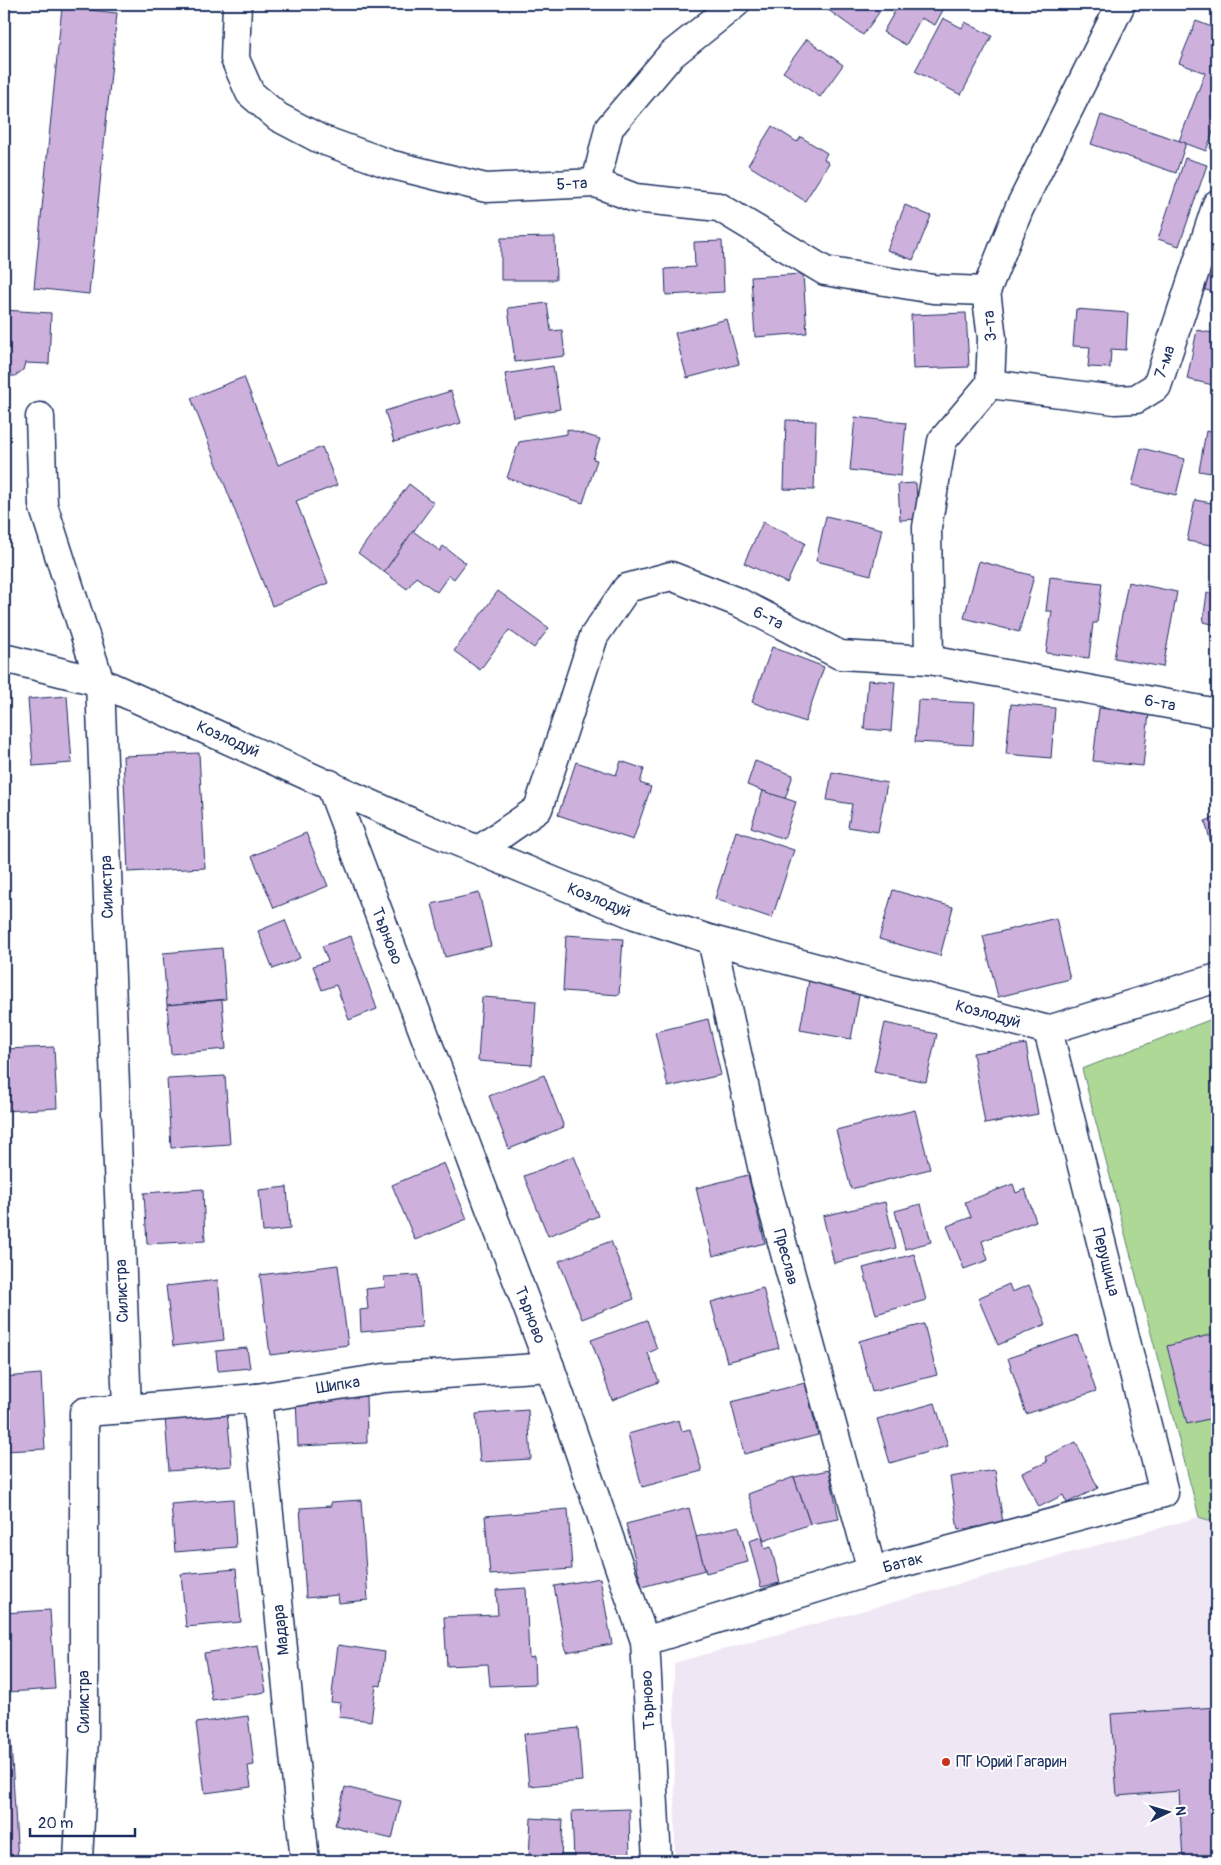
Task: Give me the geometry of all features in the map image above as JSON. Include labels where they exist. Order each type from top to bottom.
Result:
[{"type":"street","name":"5-та","points":[[237,4],[235,59],[250,93],[278,117],[320,139],[389,164],[486,188],[596,183],[635,198],[719,207],[825,271],[933,289],[986,291]]},
{"type":"street","points":[[596,183],[609,128],[670,56],[735,4]]},
{"type":"street","name":"3-та","points":[[990,384],[992,338],[986,291],[1019,209],[1121,4]]},
{"type":"street","name":"7-ма","points":[[990,384],[1115,400],[1136,399],[1157,386],[1217,204]]},
{"type":"street","points":[[930,660],[927,527],[942,441],[990,384]]},
{"type":"street","name":"Силистра","points":[[40,417],[43,505],[100,682],[127,1409],[84,1412],[84,1737],[78,1861]]},
{"type":"street","name":"6-та","points":[[479,850],[538,809],[594,636],[627,588],[671,576],[740,603],[840,655],[930,660],[1217,714]]},
{"type":"street","name":"Козлодуй","points":[[4,658],[100,682],[330,784],[415,824],[635,915],[712,940],[1048,1030]]},
{"type":"street","name":"Търново","points":[[330,784],[550,1367],[645,1641],[657,1861]]},
{"type":"street","name":"Преслав","points":[[712,940],[765,1180],[872,1571]]},
{"type":"street","points":[[1048,1030],[1217,978]]},
{"type":"street","name":"Перущица","points":[[1048,1030],[1164,1493]]},
{"type":"street","name":"Шипка","points":[[127,1409],[256,1398],[384,1378],[550,1367]]},
{"type":"street","name":"Мадара","points":[[256,1398],[304,1861]]},
{"type":"street","name":"Батак","points":[[645,1641],[872,1571],[1164,1493]]},
{"type":"shaded area","name":"ПГ Юрий Гагарин","points":[[1199,1517],[1217,1523],[1217,1861],[675,1861],[674,1663]]},
{"type":"green space","points":[[1217,1017],[1217,1523],[1199,1517],[1082,1069]]},
{"type":"building","points":[[820,4],[885,4],[863,35]]},
{"type":"building","points":[[899,4],[931,4],[943,10],[935,25],[921,18],[906,45],[883,32]]},
{"type":"building","points":[[1211,4],[1217,4],[1217,13],[1209,10]]},
{"type":"building","points":[[62,7],[117,13],[89,294],[34,288]]},
{"type":"building","points":[[943,18],[962,28],[965,22],[992,36],[961,95],[915,71]]},
{"type":"building","points":[[1196,21],[1217,29],[1217,121],[1206,151],[1179,141],[1205,73],[1179,63]]},
{"type":"building","points":[[807,39],[843,65],[820,97],[783,72]]},
{"type":"building","points":[[1101,115],[1186,143],[1176,173],[1091,144]]},
{"type":"building","points":[[772,126],[797,142],[801,137],[827,153],[824,159],[829,163],[805,201],[748,165]]},
{"type":"building","points":[[1185,158],[1207,165],[1179,246],[1158,239]]},
{"type":"building","points":[[905,205],[931,216],[913,260],[887,250]]},
{"type":"building","points":[[555,237],[556,280],[501,280],[501,238]]},
{"type":"building","points":[[722,241],[724,292],[666,295],[665,269],[695,267],[694,242]]},
{"type":"building","points":[[1207,263],[1217,265],[1217,293],[1202,289]]},
{"type":"building","points":[[803,274],[807,333],[755,337],[751,277]]},
{"type":"building","points":[[547,303],[551,331],[562,330],[565,356],[515,362],[508,308]]},
{"type":"building","points":[[1076,309],[1128,313],[1126,350],[1111,349],[1110,368],[1088,367],[1090,347],[1073,346]]},
{"type":"building","points":[[4,310],[51,313],[49,364],[25,363],[23,370],[15,376],[6,376],[4,418]]},
{"type":"building","points":[[966,313],[969,367],[913,369],[911,315]]},
{"type":"building","points":[[727,319],[739,364],[687,378],[675,333]]},
{"type":"building","points":[[1197,330],[1217,334],[1217,386],[1187,379]]},
{"type":"building","points":[[553,366],[560,409],[513,417],[505,374]]},
{"type":"building","points":[[244,377],[278,465],[322,447],[337,485],[296,501],[328,583],[272,606],[191,398]]},
{"type":"building","points":[[451,391],[461,423],[394,442],[385,411]]},
{"type":"building","points":[[855,417],[906,423],[901,476],[850,470]]},
{"type":"building","points":[[786,420],[816,421],[814,490],[784,489]]},
{"type":"building","points":[[567,429],[600,439],[593,459],[597,460],[583,503],[507,478],[519,442],[567,434]]},
{"type":"building","points":[[1206,431],[1217,433],[1217,474],[1199,471]]},
{"type":"building","points":[[1141,448],[1185,459],[1176,495],[1132,485]]},
{"type":"building","points":[[916,483],[918,519],[900,520],[898,484]]},
{"type":"building","points":[[409,484],[434,503],[384,572],[358,553]]},
{"type":"building","points":[[1195,500],[1217,504],[1217,546],[1187,541]]},
{"type":"building","points":[[826,516],[882,529],[871,575],[816,561]]},
{"type":"building","points":[[763,522],[805,543],[787,583],[744,563]]},
{"type":"building","points":[[413,531],[440,551],[443,546],[466,563],[454,579],[449,575],[437,592],[416,577],[407,589],[384,572]]},
{"type":"building","points":[[979,561],[1034,576],[1019,632],[964,618]]},
{"type":"building","points":[[1050,577],[1102,583],[1097,623],[1093,623],[1089,658],[1046,653],[1052,611],[1046,611]]},
{"type":"building","points":[[1128,582],[1177,592],[1163,667],[1114,658]]},
{"type":"building","points":[[498,591],[549,628],[534,648],[509,630],[480,670],[454,651]]},
{"type":"building","points":[[1207,593],[1217,594],[1217,625],[1203,622]]},
{"type":"building","points":[[772,647],[824,667],[805,722],[752,702]]},
{"type":"building","points":[[868,680],[895,682],[891,731],[864,729]]},
{"type":"building","points":[[67,696],[72,763],[33,766],[28,699]]},
{"type":"building","points":[[918,700],[975,703],[973,745],[915,742]]},
{"type":"building","points":[[1011,704],[1055,708],[1051,758],[1006,754]]},
{"type":"building","points":[[1099,708],[1149,714],[1143,766],[1093,761]]},
{"type":"building","points":[[199,753],[205,868],[128,872],[123,756]]},
{"type":"building","points":[[621,761],[644,769],[640,783],[651,787],[633,840],[558,815],[576,762],[616,775]]},
{"type":"building","points":[[755,761],[793,775],[785,799],[747,785]]},
{"type":"building","points":[[832,772],[887,783],[878,832],[848,827],[852,804],[827,800]]},
{"type":"building","points":[[763,791],[796,802],[784,839],[751,827]]},
{"type":"building","points":[[1217,817],[1217,866],[1205,821]]},
{"type":"building","points":[[736,831],[794,850],[772,918],[715,899]]},
{"type":"building","points":[[306,833],[328,886],[274,908],[252,856]]},
{"type":"building","points":[[893,890],[953,907],[940,956],[879,939]]},
{"type":"building","points":[[479,893],[491,946],[445,957],[432,904]]},
{"type":"building","points":[[1056,918],[1070,979],[998,997],[983,936]]},
{"type":"building","points":[[285,920],[300,958],[273,969],[258,931]]},
{"type":"building","points":[[566,935],[623,939],[619,995],[563,991]]},
{"type":"building","points":[[351,936],[377,1009],[349,1020],[336,985],[322,990],[313,966],[328,961],[322,946]]},
{"type":"building","points":[[222,948],[226,999],[167,1005],[163,953]]},
{"type":"building","points":[[809,980],[860,990],[851,1039],[800,1030]]},
{"type":"building","points":[[482,997],[536,1001],[532,1065],[478,1061]]},
{"type":"building","points":[[222,1000],[226,1049],[171,1054],[167,1005]]},
{"type":"building","points":[[708,1019],[721,1075],[668,1087],[655,1032]]},
{"type":"building","points":[[885,1023],[937,1034],[926,1082],[874,1071]]},
{"type":"building","points":[[1026,1044],[1038,1114],[985,1124],[973,1053]]},
{"type":"building","points":[[54,1047],[57,1108],[4,1111],[4,1049]]},
{"type":"building","points":[[544,1075],[564,1127],[509,1149],[489,1096]]},
{"type":"building","points":[[225,1076],[230,1144],[171,1148],[167,1079]]},
{"type":"building","points":[[915,1110],[930,1169],[851,1189],[836,1130]]},
{"type":"building","points":[[574,1156],[598,1216],[548,1236],[524,1176]]},
{"type":"building","points":[[444,1163],[467,1219],[415,1240],[392,1185]]},
{"type":"building","points":[[748,1175],[765,1243],[713,1256],[696,1188]]},
{"type":"building","points":[[1013,1184],[1016,1193],[1025,1189],[1036,1221],[982,1241],[988,1260],[964,1269],[947,1226],[971,1217],[965,1202]]},
{"type":"building","points":[[287,1187],[290,1229],[263,1232],[259,1190]]},
{"type":"building","points":[[203,1189],[205,1241],[147,1244],[144,1193]]},
{"type":"building","points":[[885,1202],[896,1248],[834,1263],[823,1216]]},
{"type":"building","points":[[921,1204],[931,1242],[905,1249],[895,1211]]},
{"type":"building","points":[[611,1241],[634,1299],[582,1319],[559,1261]]},
{"type":"building","points":[[914,1254],[926,1300],[876,1314],[863,1268]]},
{"type":"building","points":[[338,1265],[348,1345],[270,1355],[260,1275]]},
{"type":"building","points":[[418,1275],[422,1327],[361,1332],[360,1310],[368,1309],[366,1289],[385,1287],[384,1277]]},
{"type":"building","points":[[218,1280],[224,1340],[173,1346],[166,1286]]},
{"type":"building","points":[[1009,1284],[1012,1292],[1029,1285],[1046,1324],[998,1345],[978,1298]]},
{"type":"building","points":[[763,1288],[779,1348],[727,1362],[711,1302]]},
{"type":"building","points":[[647,1320],[657,1349],[648,1353],[659,1382],[612,1400],[591,1340]]},
{"type":"building","points":[[924,1324],[937,1375],[872,1392],[859,1341]]},
{"type":"building","points":[[1217,1333],[1217,1417],[1187,1424],[1167,1346]]},
{"type":"building","points":[[1077,1335],[1096,1391],[1026,1414],[1008,1358]]},
{"type":"building","points":[[247,1348],[250,1368],[218,1371],[216,1351]]},
{"type":"building","points":[[41,1374],[45,1449],[4,1451],[4,1377]]},
{"type":"building","points":[[805,1383],[818,1435],[744,1454],[731,1402]]},
{"type":"building","points":[[366,1396],[367,1443],[298,1446],[296,1398]]},
{"type":"building","points":[[935,1403],[948,1446],[890,1463],[877,1419]]},
{"type":"building","points":[[528,1410],[531,1459],[480,1462],[476,1414]]},
{"type":"building","points":[[227,1412],[232,1466],[169,1471],[165,1417]]},
{"type":"building","points":[[679,1420],[682,1431],[690,1429],[702,1471],[642,1487],[628,1434]]},
{"type":"building","points":[[1076,1442],[1098,1488],[1067,1503],[1063,1495],[1039,1507],[1022,1473],[1047,1462],[1045,1457]]},
{"type":"building","points":[[829,1470],[839,1519],[810,1524],[794,1477]]},
{"type":"building","points":[[995,1470],[1003,1523],[958,1530],[950,1477]]},
{"type":"building","points":[[794,1477],[810,1524],[764,1541],[748,1494]]},
{"type":"building","points":[[233,1499],[236,1547],[175,1552],[171,1504]]},
{"type":"building","points":[[361,1500],[368,1600],[339,1603],[338,1595],[306,1598],[300,1508],[331,1506],[331,1502]]},
{"type":"building","points":[[689,1508],[705,1570],[642,1587],[626,1524]]},
{"type":"building","points":[[568,1509],[572,1569],[490,1575],[485,1516]]},
{"type":"building","points":[[739,1526],[748,1562],[706,1573],[696,1537]]},
{"type":"building","points":[[762,1537],[765,1549],[771,1547],[780,1583],[761,1587],[749,1541]]},
{"type":"building","points":[[236,1569],[241,1622],[186,1627],[181,1574]]},
{"type":"building","points":[[600,1578],[612,1644],[566,1652],[554,1586]]},
{"type":"building","points":[[526,1588],[529,1658],[534,1657],[535,1684],[490,1686],[488,1664],[447,1666],[444,1617],[498,1615],[496,1590]]},
{"type":"building","points":[[50,1610],[55,1689],[8,1692],[18,1861],[4,1861],[4,1613]]},
{"type":"building","points":[[258,1645],[266,1692],[212,1700],[204,1653]]},
{"type":"building","points":[[338,1645],[385,1652],[381,1686],[376,1685],[371,1721],[339,1717],[341,1703],[331,1702]]},
{"type":"building","points":[[1217,1707],[1217,1861],[1183,1861],[1179,1791],[1117,1796],[1111,1714]]},
{"type":"building","points":[[248,1716],[254,1765],[248,1766],[251,1787],[205,1793],[196,1723]]},
{"type":"building","points":[[578,1728],[582,1781],[529,1786],[524,1734]]},
{"type":"building","points":[[345,1787],[401,1801],[392,1839],[335,1825]]},
{"type":"building","points":[[629,1809],[630,1861],[574,1861],[572,1811]]},
{"type":"building","points":[[531,1818],[563,1820],[561,1859],[529,1858]]},
{"type":"place","name":"ПГ Юрий Гагарин","points":[[946,1762]]}]
